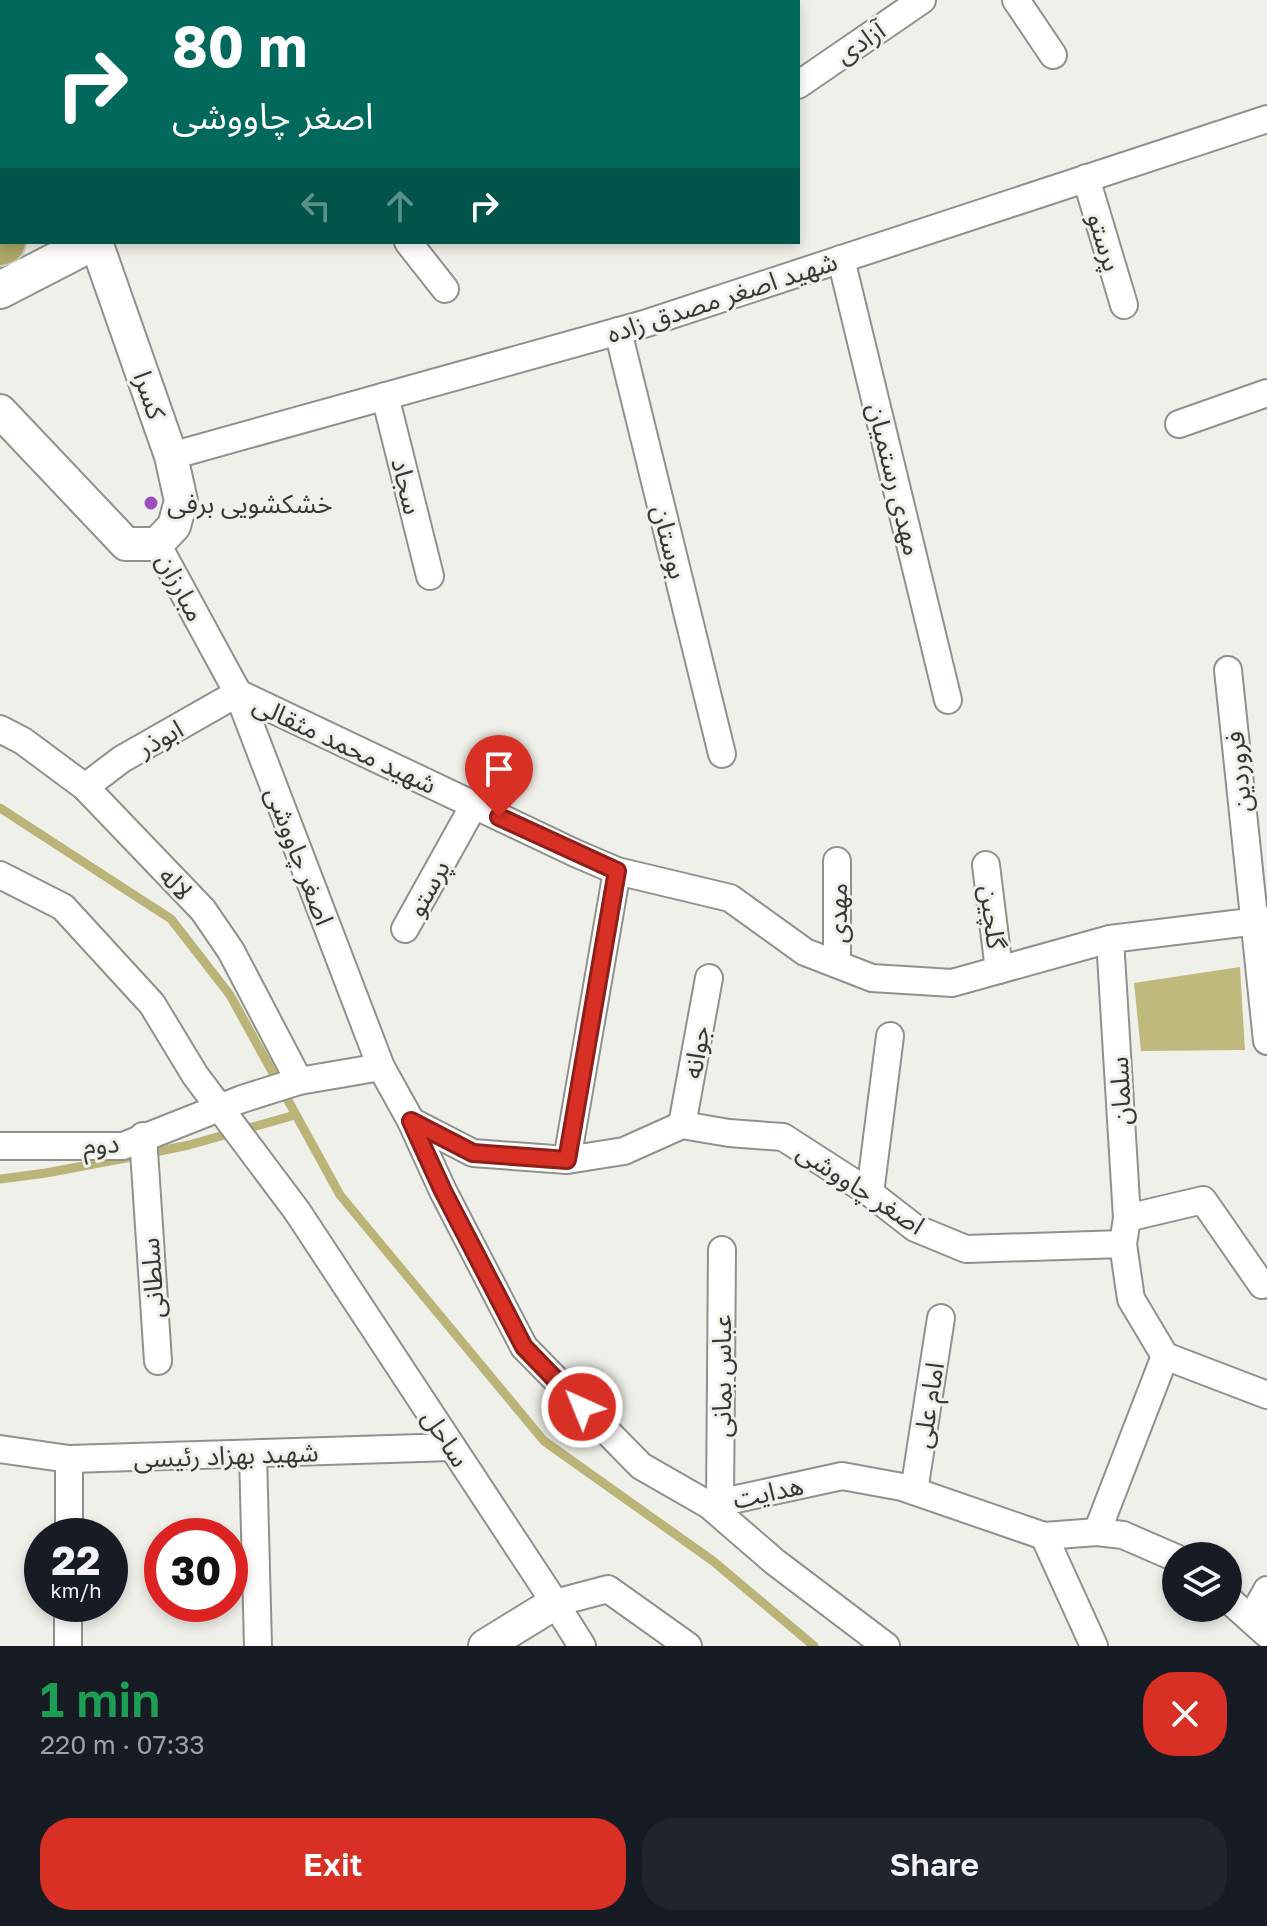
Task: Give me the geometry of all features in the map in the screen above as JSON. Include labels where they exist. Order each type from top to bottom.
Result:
[{"type":"main road","points":[[0,290],[90,244]]},
{"type":"street","name":"آزادی","points":[[800,84],[922,0]]},
{"type":"street","points":[[1016,0],[1053,55]]},
{"type":"street","name":"شهید اصغر مصدق زاده","points":[[171,456],[618,331],[1267,119]]},
{"type":"street","name":"پرستو","points":[[1086,178],[1124,305]]},
{"type":"street","name":"کسرا","points":[[95,244],[171,456],[181,501],[174,526],[157,544]]},
{"type":"street","points":[[410,244],[445,289]]},
{"type":"street","name":"مهدی رستمیان","points":[[841,259],[948,700]]},
{"type":"street","name":"بوستان","points":[[618,331],[722,754]]},
{"type":"street","points":[[1179,424],[1267,393]]},
{"type":"street","name":"سجاد","points":[[385,396],[430,576]]},
{"type":"street","name":"مبارزان","points":[[0,411],[126,544],[157,544],[238,693]]},
{"type":"street","name":"فروردین","points":[[1228,670],[1260,920],[1267,1041]]},
{"type":"street","name":"ابوذر","points":[[85,787],[122,759],[238,693]]},
{"type":"street","name":"شهید محمد مثقالی","points":[[238,693],[617,871],[730,898],[805,952],[872,978],[952,983],[1110,939],[1260,920]]},
{"type":"street","name":"اصغر چاووشی","points":[[238,693],[381,1067],[524,1347],[641,1466],[714,1504]]},
{"type":"street","name":"لاله","points":[[0,729],[23,741],[85,787],[203,910],[231,951],[299,1081]]},
{"type":"street","name":"پرستو","points":[[405,929],[474,805]]},
{"type":"street","name":"مهدی","points":[[837,861],[837,964]]},
{"type":"street","name":"گلچین","points":[[986,865],[999,970]]},
{"type":"street","points":[[567,1160],[617,871]]},
{"type":"street","points":[[0,875],[63,907],[152,1004],[195,1075],[229,1109]]},
{"type":"street","name":"سلمان","points":[[1110,939],[1125,1231]]},
{"type":"street","name":"جوانه","points":[[682,1125],[709,978]]},
{"type":"street","points":[[870,1193],[890,1036]]},
{"type":"street","name":"دوم","points":[[0,1146],[123,1146],[143,1136],[229,1109],[299,1081],[381,1067]]},
{"type":"street","name":"ساحل","points":[[229,1109],[249,1148],[297,1211],[582,1646]]},
{"type":"street","points":[[411,1121],[473,1153],[567,1160],[624,1151],[682,1125]]},
{"type":"street","name":"اصغر چاووشی","points":[[682,1125],[783,1137],[870,1193],[915,1228],[966,1249],[1125,1231],[1203,1200],[1262,1285]]},
{"type":"street","name":"سلطانی","points":[[143,1136],[158,1361]]},
{"type":"street","points":[[1125,1231],[1131,1299],[1165,1356],[1267,1395]]},
{"type":"street","name":"عباس بمانی","points":[[714,1504],[722,1250]]},
{"type":"street","name":"امام علی","points":[[914,1491],[941,1318]]},
{"type":"street","points":[[1097,1532],[1165,1356]]},
{"type":"street","name":"شهید بهزاد رئیسی","points":[[0,1449],[69,1459],[452,1447]]},
{"type":"street","points":[[253,1455],[258,1646]]},
{"type":"street","points":[[69,1459],[69,1518]]},
{"type":"street","name":"هدایت","points":[[714,1504],[842,1476],[914,1491],[1044,1536]]},
{"type":"street","name":"هدایت","points":[[714,1504],[775,1562],[886,1646]]},
{"type":"street","points":[[1094,1646],[1044,1536],[1097,1532],[1123,1535],[1162,1552]]},
{"type":"street","points":[[485,1646],[555,1603],[608,1589],[688,1646]]},
{"type":"street","points":[[1242,1612],[1259,1627],[1267,1590]]},
{"type":"street","points":[[68,1622],[68,1646]]},
{"type":"shaded area","points":[[1240,967],[1245,1050],[1141,1051],[1134,983]]},
{"type":"waterway","points":[[0,808],[171,919],[230,995],[340,1195],[544,1441],[713,1561],[814,1646]]},
{"type":"waterway","points":[[145,1154],[295,1115]]},
{"type":"waterway","points":[[0,1179],[131,1157]]},
{"type":"place","name":"خشکشویی برفی","points":[[151,503]]},
{"type":"route","points":[[499,817],[617,871],[567,1160],[473,1153],[411,1121],[443,1191],[524,1347],[582,1407]]}]
